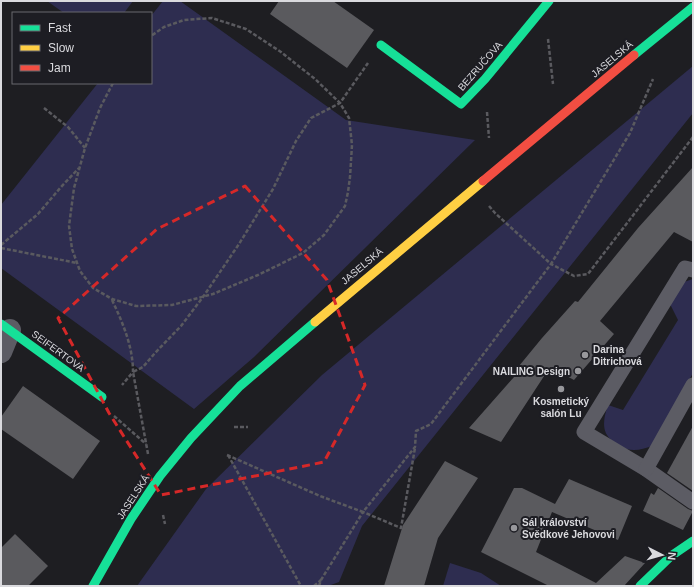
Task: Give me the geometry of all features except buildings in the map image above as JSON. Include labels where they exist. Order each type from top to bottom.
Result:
[{"type":"street","name":"BEZRUČOVA","points":[[381,45],[461,104],[485,80],[546,4]]},
{"type":"street","name":"JASELSKÁ","points":[[93,586],[131,519],[160,476],[191,438],[240,386],[358,284],[693,7]]},
{"type":"street","points":[[1,352],[6,327]]},
{"type":"street","name":"SEIFERTOVA","points":[[6,327],[102,402]]},
{"type":"street","points":[[640,586],[678,549],[693,541]]},
{"type":"lane","points":[[693,270],[686,268],[584,432],[646,469],[693,502]]},
{"type":"lane","points":[[646,469],[693,385]]},
{"type":"path","points":[[546,4],[553,84]]},
{"type":"path","points":[[112,84],[100,108],[85,148],[74,188],[69,226],[72,250],[80,271],[93,288],[112,299],[136,306],[172,305],[213,294],[258,274],[303,253],[324,235],[345,206],[350,177],[352,145],[349,118],[340,103],[281,52],[246,29],[212,18],[184,20],[164,27],[152,35]]},
{"type":"path","points":[[112,299],[130,346],[133,372],[146,445],[102,402],[133,372],[143,367],[181,326],[203,297],[239,244],[273,189],[296,141],[311,118],[340,103],[381,45]]},
{"type":"path","points":[[301,586],[227,455],[320,496],[401,528],[415,447],[416,431],[431,424],[551,264],[630,133],[654,79]]},
{"type":"path","points":[[44,108],[68,127],[85,148]]},
{"type":"path","points":[[474,188],[494,213],[551,264],[574,276],[588,274],[693,137]]},
{"type":"path","points":[[1,247],[38,214],[61,187],[80,168]]},
{"type":"path","points":[[1,247],[77,263]]},
{"type":"path","points":[[319,586],[321,580],[363,512],[415,447]]},
{"type":"path","points":[[314,586],[321,580]]},
{"type":"highlighted area","points":[[245,186],[327,280],[365,385],[324,462],[161,495],[109,413],[58,318],[157,229]]},
{"type":"shaded area","points":[[47,1],[133,1],[125,12],[63,12]]},
{"type":"shaded area","points":[[163,1],[180,1],[346,120],[475,140],[254,357],[194,409],[1,268],[1,205],[97,84],[152,84],[152,15]]},
{"type":"shaded area","points":[[693,66],[693,113],[362,526],[339,582],[328,586],[137,586],[206,489],[322,375]]},
{"type":"shaded area","points":[[693,279],[693,373],[652,446],[636,450],[624,448],[609,437],[604,428],[608,405],[623,410],[678,320],[668,300],[684,282]]},
{"type":"shaded area","points":[[450,563],[481,573],[501,586],[443,586]]},
{"type":"traffic: fast","points":[[381,45],[461,104],[485,79],[549,1]]},
{"type":"traffic: fast","points":[[634,55],[693,7]]},
{"type":"traffic: fast","points":[[93,586],[131,519],[160,476],[191,438],[240,386],[315,322]]},
{"type":"traffic: fast","points":[[1,324],[102,397]]},
{"type":"traffic: fast","points":[[640,586],[671,556],[693,541]]},
{"type":"traffic: slow","points":[[315,322],[483,181]]},
{"type":"traffic: jam","points":[[483,181],[634,55]]},
{"type":"place","name":"Darina Ditrichová","points":[[585,355]]},
{"type":"place","name":"NAILING Design","points":[[578,371]]},
{"type":"place","name":"Kosmetický salón Lu","points":[[561,389]]},
{"type":"place","name":"Sál království Svědkové Jehovovi","points":[[514,528]]}]
